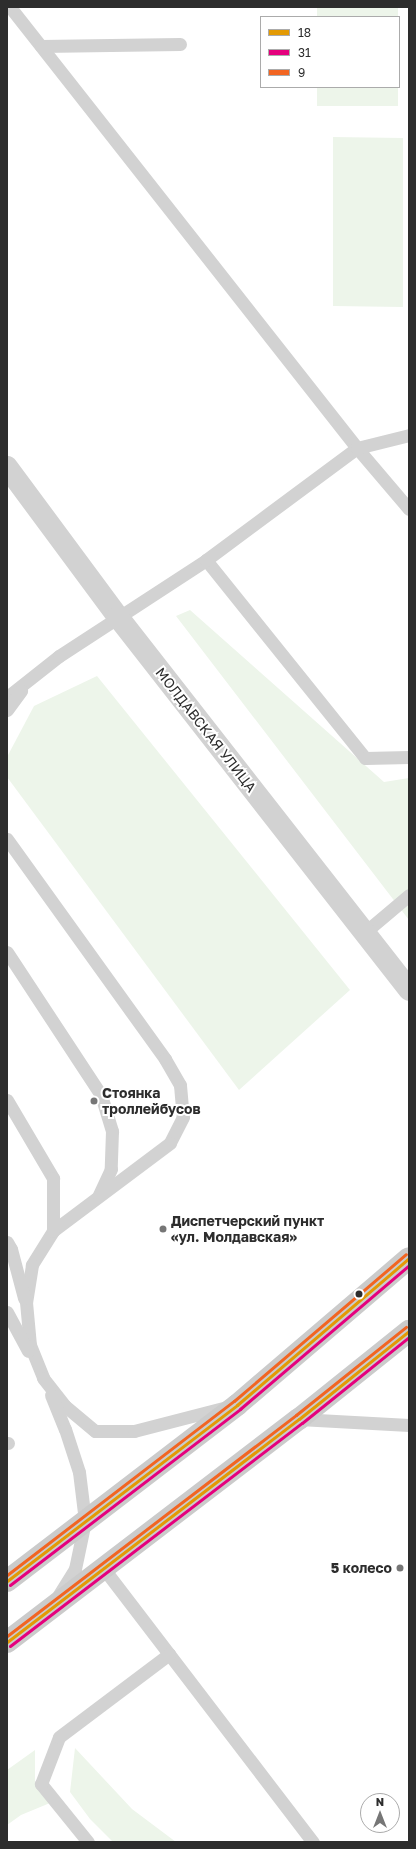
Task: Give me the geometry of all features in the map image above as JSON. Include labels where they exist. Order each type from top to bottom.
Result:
[{"type":"main road","points":[[7,1581],[237,1405],[409,1258]]},
{"type":"main road","points":[[7,1642],[299,1419],[409,1331]]},
{"type":"street","name":"МОЛДАВСКАЯ УЛИЦА","points":[[7,467],[118,617],[409,990]]},
{"type":"lane","points":[[10,7],[357,448],[409,509]]},
{"type":"lane","points":[[40,46],[180,44]]},
{"type":"lane","points":[[7,697],[59,656],[206,560],[357,448],[409,435]]},
{"type":"lane","points":[[206,560],[366,758],[409,757]]},
{"type":"lane","points":[[7,710],[28,681]]},
{"type":"lane","points":[[7,839],[165,1059],[180,1085],[183,1117],[170,1143],[53,1231],[32,1265],[26,1302]]},
{"type":"lane","points":[[364,933],[409,895]]},
{"type":"lane","points":[[7,952],[101,1095],[112,1131],[111,1169],[98,1197]]},
{"type":"lane","points":[[7,1100],[53,1178],[53,1231]]},
{"type":"lane","points":[[7,1242],[11,1249],[26,1302],[30,1345],[65,1429],[78,1472],[85,1521],[75,1569],[50,1609]]},
{"type":"lane","points":[[7,1312],[43,1378],[65,1406],[95,1431],[134,1431],[237,1405]]},
{"type":"lane","points":[[299,1419],[409,1425]]},
{"type":"lane","points":[[104,1569],[313,1842]]},
{"type":"lane","points":[[88,1842],[41,1784],[59,1736],[169,1654]]},
{"type":"shaded area","points":[[317,7],[398,7],[398,16],[317,16]]},
{"type":"shaded area","points":[[317,88],[398,88],[398,106],[317,106]]},
{"type":"shaded area","points":[[333,137],[403,138],[403,307],[333,306]]},
{"type":"shaded area","points":[[190,610],[384,782],[409,778],[409,920],[176,616]]},
{"type":"shaded area","points":[[97,676],[350,990],[239,1090],[7,777],[7,757],[34,706]]},
{"type":"shaded area","points":[[75,1748],[132,1809],[176,1842],[113,1842],[90,1819],[70,1792]]},
{"type":"shaded area","points":[[35,1750],[35,1784],[50,1803],[21,1815],[7,1825],[7,1770]]},
{"type":"transit line","name":"9","points":[[7,1575],[234,1401],[406,1254]]},
{"type":"transit line","name":"18","points":[[7,1581],[237,1405],[409,1258]]},
{"type":"transit line","name":"31","points":[[10,1585],[240,1409],[409,1265]]},
{"type":"transit line","name":"9","points":[[7,1636],[296,1415],[406,1327]]},
{"type":"transit line","name":"18","points":[[7,1642],[299,1419],[409,1331]]},
{"type":"transit line","name":"31","points":[[10,1646],[302,1423],[409,1337]]},
{"type":"place","name":"Стоянка троллейбусов","points":[[94,1101]]},
{"type":"place","name":"Диспетчерский пункт «ул. Молдавская»","points":[[163,1229]]},
{"type":"place","name":"5 колесо","points":[[400,1568]]}]
